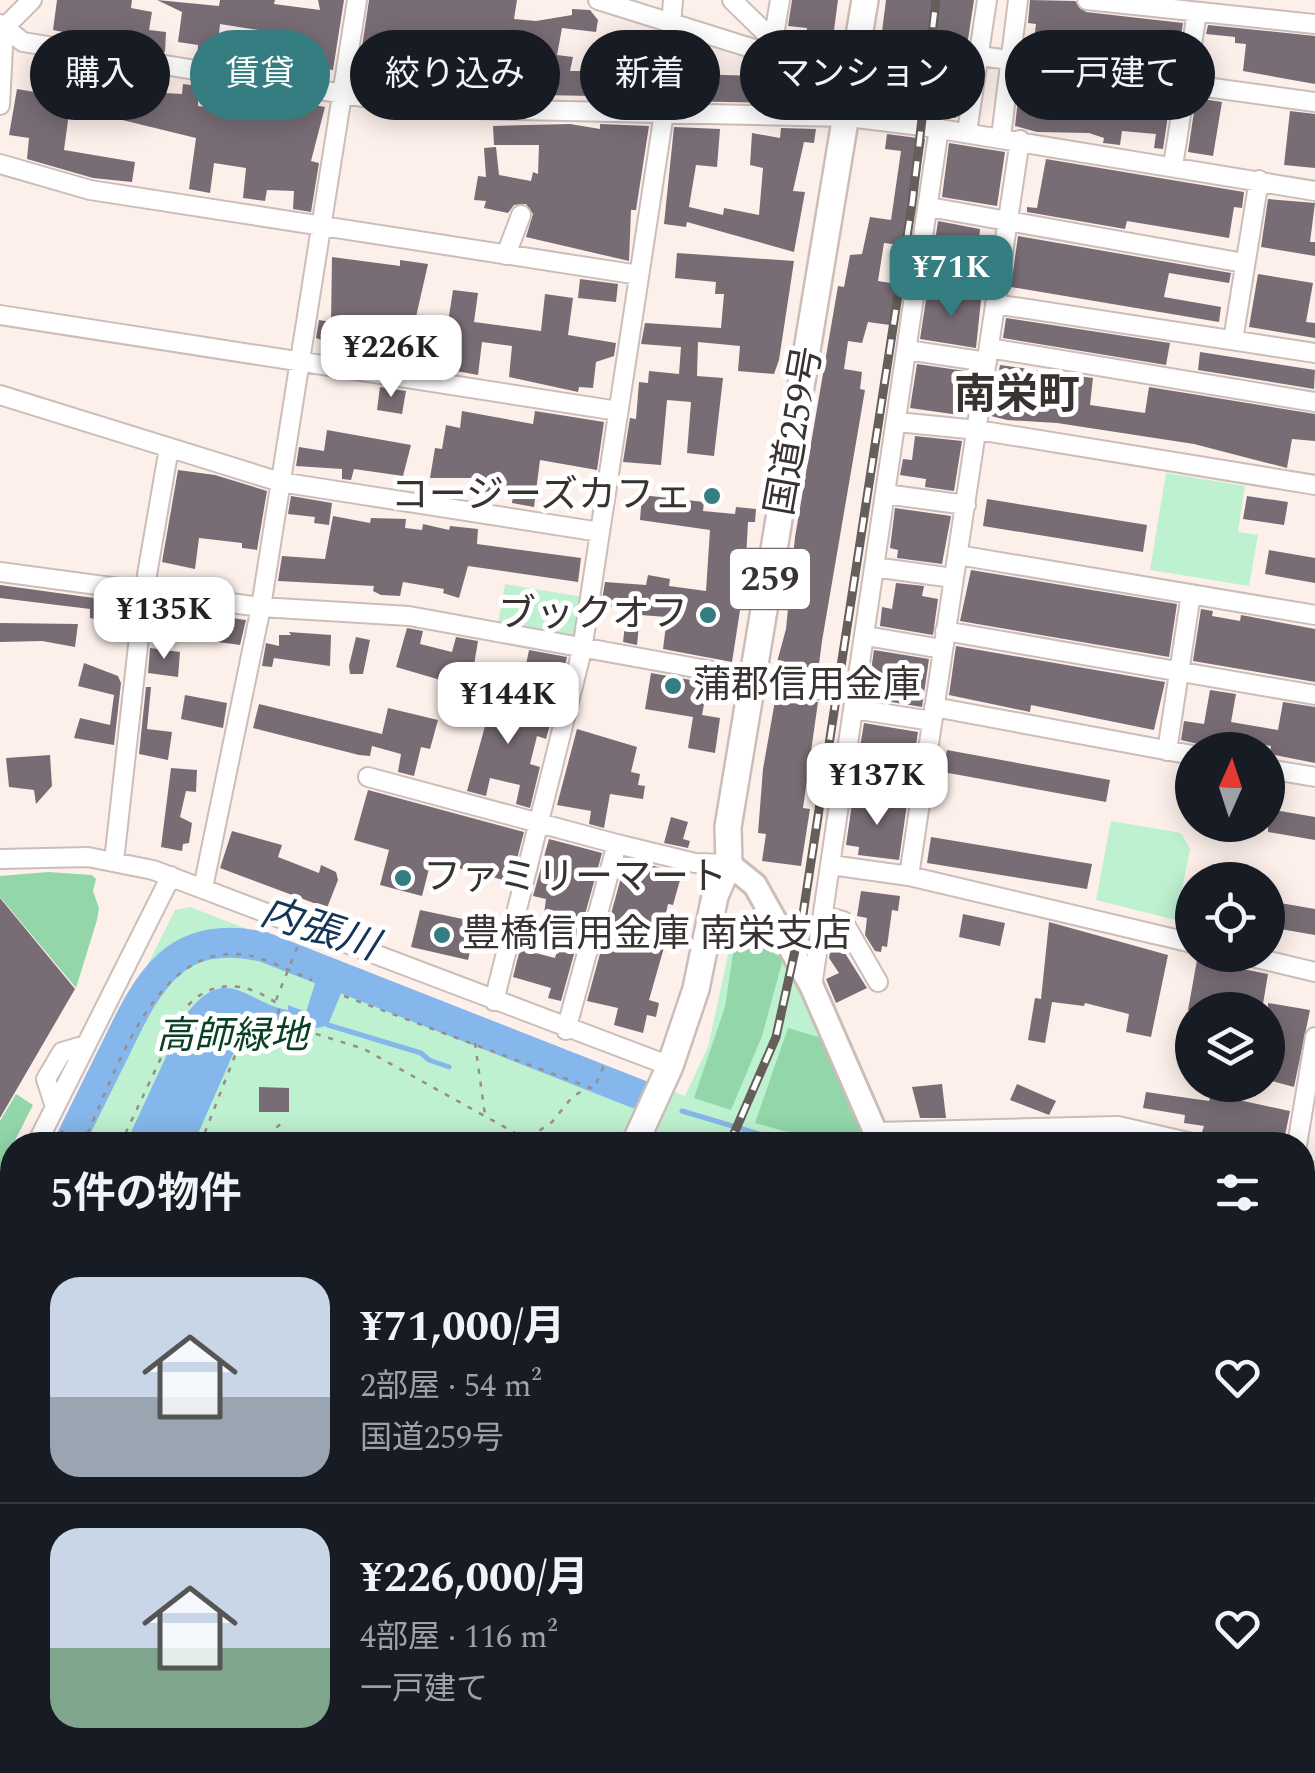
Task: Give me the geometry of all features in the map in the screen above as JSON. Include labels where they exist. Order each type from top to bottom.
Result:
[{"type":"highway","name":"国道259号","points":[[860,30],[865,0]]},
{"type":"highway","name":"国道259号","points":[[640,1132],[670,1066],[696,988],[715,896],[729,864],[728,827],[847,120]]},
{"type":"main road","points":[[729,864],[755,884],[812,987],[875,1132]]},
{"type":"street","points":[[0,105],[1,28],[32,0]]},
{"type":"street","points":[[203,888],[260,608],[357,0]]},
{"type":"street","points":[[598,0],[740,44]]},
{"type":"street","points":[[670,30],[673,0]]},
{"type":"street","points":[[732,0],[762,30]]},
{"type":"street","points":[[775,30],[780,0]]},
{"type":"street","points":[[983,30],[987,0]]},
{"type":"street","points":[[1014,30],[1018,0]]},
{"type":"street","points":[[1087,0],[1315,24]]},
{"type":"street","points":[[1194,30],[1197,12]]},
{"type":"street","points":[[1,28],[23,42],[430,108],[580,111]]},
{"type":"street","points":[[1215,90],[1315,102]]},
{"type":"street","points":[[1001,137],[1005,103]]},
{"type":"street","points":[[494,1001],[582,650],[663,120]]},
{"type":"street","points":[[873,120],[1020,140],[1315,192]]},
{"type":"street","points":[[967,132],[969,120]]},
{"type":"street","points":[[1173,166],[1180,120]]},
{"type":"street","points":[[812,987],[939,128]]},
{"type":"street","points":[[909,876],[1020,140]]},
{"type":"street","points":[[0,164],[90,190],[639,275]]},
{"type":"street","points":[[1233,340],[1259,180]]},
{"type":"street","points":[[929,207],[1008,220],[1018,226],[1244,262]]},
{"type":"street","points":[[506,255],[520,214]]},
{"type":"street","points":[[918,278],[996,296],[1315,353]]},
{"type":"street","points":[[0,315],[618,411]]},
{"type":"street","points":[[908,350],[988,355],[1315,402]]},
{"type":"street","points":[[0,395],[280,482],[600,532]]},
{"type":"street","points":[[897,422],[978,430],[1315,485]]},
{"type":"street","points":[[114,861],[144,592],[169,448]]},
{"type":"street","points":[[885,494],[966,505]]},
{"type":"street","points":[[958,555],[1315,614]]},
{"type":"street","points":[[874,566],[954,578]]},
{"type":"street","points":[[0,572],[260,608],[409,616],[817,690]]},
{"type":"street","points":[[1167,751],[1191,594]]},
{"type":"street","points":[[866,636],[944,640],[1181,671],[1315,695]]},
{"type":"street","points":[[854,709],[933,714],[1175,752]]},
{"type":"street","points":[[1285,771],[1315,777]]},
{"type":"street","points":[[368,777],[695,863],[729,864]]},
{"type":"street","points":[[844,782],[921,793]]},
{"type":"street","points":[[566,1030],[617,844]]},
{"type":"street","points":[[0,859],[58,855],[114,861],[171,876],[566,1030],[670,1066]]},
{"type":"street","points":[[831,866],[909,876],[1175,939]]},
{"type":"street","points":[[42,1132],[171,876]]},
{"type":"street","points":[[824,916],[843,921],[878,982]]},
{"type":"street","points":[[1285,965],[1315,972]]},
{"type":"street","points":[[1301,1132],[1310,1097],[1315,1037]]},
{"type":"street","points":[[998,1132],[1118,1126],[1144,1132]]},
{"type":"path","points":[[88,1132],[150,1006],[174,974],[198,961],[230,954],[254,957],[312,980]]},
{"type":"path","points":[[278,1022],[277,1003],[294,954]]},
{"type":"path","points":[[126,1132],[189,1004],[210,989],[228,985],[246,986],[277,1003]]},
{"type":"path","points":[[344,996],[589,1087]]},
{"type":"path","points":[[205,1132],[241,1040],[255,1027],[278,1022],[364,1049],[513,1132]]},
{"type":"path","points":[[475,1042],[486,1116]]},
{"type":"path","points":[[536,1132],[596,1085],[604,1065]]},
{"type":"path","points":[[273,1132],[286,1120]]},
{"type":"green space","points":[[1166,473],[1245,486],[1238,532],[1258,535],[1249,586],[1150,570]]},
{"type":"green space","points":[[505,584],[583,597],[576,643],[497,628]]},
{"type":"green space","points":[[1111,821],[1175,832],[1175,842],[1186,842],[1190,849],[1187,862],[1175,862],[1175,920],[1096,900]]},
{"type":"green space","points":[[48,872],[92,875],[96,879],[93,891],[99,908],[97,920],[76,988],[0,897],[0,876]]},
{"type":"green space","name":"高師緑地","points":[[190,907],[685,1096],[708,1047],[735,923],[739,913],[753,910],[760,915],[793,973],[860,1132],[64,1132],[175,910]]},
{"type":"green space","points":[[736,934],[746,935],[783,959],[762,1036],[731,1110],[694,1098],[725,1007]]},
{"type":"green space","points":[[788,1028],[822,1038],[861,1132],[788,1132],[755,1123]]},
{"type":"green space","points":[[16,1094],[33,1105],[19,1132],[0,1132],[0,1121]]},
{"type":"water","points":[[317,977],[342,991],[328,1025],[318,1028],[268,1020],[244,1029],[199,1132],[131,1132],[185,1016],[200,999],[225,988],[274,1006],[288,1010],[288,1005],[306,1012]]},
{"type":"building","points":[[57,0],[132,0],[131,8],[152,12],[149,30],[53,30]]},
{"type":"building","points":[[157,0],[219,6],[220,0],[275,0],[274,4],[320,10],[318,0],[344,0],[333,70],[330,30],[258,30],[220,24],[219,30],[190,30],[190,44],[178,42],[182,12]]},
{"type":"building","points":[[369,0],[517,0],[514,19],[536,21],[572,15],[572,9],[590,10],[598,20],[596,30],[562,28],[560,39],[560,30],[365,30]]},
{"type":"building","points":[[792,0],[838,0],[834,30],[788,26]]},
{"type":"building","points":[[886,0],[974,0],[969,30],[882,30]]},
{"type":"building","points":[[1030,0],[1075,1],[1086,12],[1183,23],[1182,30],[1035,30],[1036,24],[1028,23]]},
{"type":"building","points":[[1208,25],[1315,36],[1315,84],[1243,71],[1246,44],[1207,30]]},
{"type":"building","points":[[560,55],[573,57],[570,71],[580,71],[580,96],[560,95]]},
{"type":"building","points":[[720,75],[740,76],[740,102],[720,102]]},
{"type":"building","points":[[183,84],[190,85],[190,120],[322,120],[311,161],[319,163],[311,212],[293,209],[294,191],[267,190],[265,201],[243,198],[246,168],[214,163],[210,193],[189,189],[196,138],[122,120],[170,120],[170,93],[182,94]]},
{"type":"building","points":[[17,89],[30,91],[30,120],[68,120],[64,150],[135,162],[132,182],[93,178],[27,159],[29,138],[9,135]]},
{"type":"building","points":[[1215,101],[1222,102],[1213,156],[1188,152],[1193,120],[1215,120]]},
{"type":"building","points":[[1290,111],[1315,114],[1315,168],[1284,165]]},
{"type":"building","points":[[1016,120],[1167,120],[1163,149],[1154,148],[1156,134],[1122,131],[1120,145],[1103,143],[1104,138],[1089,133],[1037,132],[1015,126]]},
{"type":"building","points":[[570,124],[600,129],[600,124],[649,126],[636,210],[631,210],[629,261],[526,237],[533,214],[526,204],[514,205],[508,213],[484,208],[486,201],[474,200],[478,176],[486,177],[484,148],[496,147],[499,175],[531,181],[533,172],[538,174],[539,145],[494,145],[493,126]]},
{"type":"building","points":[[674,127],[720,129],[717,167],[696,165],[689,207],[723,215],[724,208],[759,215],[763,168],[750,165],[752,133],[780,138],[781,128],[816,129],[814,143],[804,142],[793,191],[805,192],[794,252],[687,222],[686,227],[664,224]]},
{"type":"building","points":[[887,134],[925,139],[909,246],[884,243],[878,281],[903,285],[897,326],[868,322],[862,343],[848,341],[844,369],[862,372],[860,389],[865,390],[822,641],[818,672],[822,679],[782,671],[783,663],[777,662],[786,629],[795,537],[838,286],[844,287],[850,255],[862,254],[870,217],[891,220],[901,151],[885,149]]},
{"type":"building","points":[[949,143],[1005,152],[997,206],[942,197]]},
{"type":"building","points":[[1046,159],[1244,192],[1242,208],[1234,207],[1229,238],[1127,221],[1125,229],[1027,212],[1027,207],[1037,208]]},
{"type":"building","points":[[1268,199],[1315,203],[1310,242],[1315,242],[1315,256],[1261,247]]},
{"type":"building","points":[[938,221],[980,229],[978,251],[988,252],[984,276],[931,268]]},
{"type":"building","points":[[1018,236],[1231,273],[1229,283],[1169,273],[1164,297],[1221,307],[1219,322],[1011,287]]},
{"type":"building","points":[[677,253],[794,261],[779,360],[774,374],[738,371],[740,346],[698,342],[697,376],[723,378],[714,456],[687,453],[691,402],[667,400],[661,465],[623,462],[630,418],[636,419],[639,382],[648,383],[649,371],[679,374],[681,347],[641,344],[645,323],[721,328],[724,294],[715,294],[716,282],[675,278]]},
{"type":"building","points":[[332,257],[400,266],[400,260],[428,264],[416,317],[448,322],[453,290],[478,293],[474,322],[541,331],[545,294],[573,298],[568,335],[616,343],[614,356],[596,362],[593,388],[579,387],[578,392],[509,377],[512,346],[482,342],[478,375],[451,370],[453,359],[398,352],[401,334],[370,329],[363,359],[349,357],[351,349],[322,345],[322,340],[316,338],[319,320],[331,322]]},
{"type":"building","points":[[1258,274],[1313,283],[1306,322],[1315,323],[1315,338],[1249,327]]},
{"type":"building","points":[[580,279],[618,284],[616,302],[578,298]]},
{"type":"building","points":[[927,293],[981,300],[976,348],[920,339]]},
{"type":"building","points":[[1006,318],[1170,343],[1166,365],[1003,338]]},
{"type":"building","points":[[1200,352],[1315,370],[1314,389],[1198,370]]},
{"type":"building","points":[[917,364],[972,372],[966,416],[910,408]]},
{"type":"building","points":[[1000,365],[1093,378],[1090,405],[1145,413],[1149,387],[1315,414],[1315,441],[1292,439],[1287,468],[1194,444],[1057,423],[1007,420],[991,416]]},
{"type":"building","points":[[380,387],[406,391],[402,414],[377,410]]},
{"type":"building","points":[[462,411],[533,424],[535,411],[604,422],[597,470],[540,460],[534,507],[512,503],[513,496],[470,489],[472,478],[430,478],[435,448],[442,449],[446,425],[460,428]]},
{"type":"building","points":[[327,430],[411,445],[403,476],[354,469],[351,480],[342,479],[342,469],[296,466],[299,447],[324,451]]},
{"type":"building","points":[[915,436],[962,441],[954,491],[925,487],[926,479],[900,475],[903,459],[912,460]]},
{"type":"building","points":[[178,470],[215,475],[267,491],[257,550],[242,548],[242,543],[199,538],[195,569],[162,562]]},
{"type":"building","points":[[642,495],[704,502],[703,511],[735,514],[736,507],[756,509],[755,522],[748,522],[745,578],[732,662],[663,649],[667,617],[640,615],[637,645],[623,642],[627,608],[601,606],[605,582],[646,585],[648,575],[670,579],[669,586],[706,591],[710,530],[640,520]]},
{"type":"building","points":[[291,496],[332,503],[329,525],[314,523],[315,517],[288,514]]},
{"type":"building","points":[[1247,496],[1288,502],[1284,525],[1243,519]]},
{"type":"building","points":[[987,499],[1147,525],[1143,552],[983,526]]},
{"type":"building","points":[[895,508],[951,516],[942,564],[897,558],[898,550],[890,548]]},
{"type":"building","points":[[333,516],[370,523],[371,518],[406,519],[405,528],[422,530],[423,524],[449,530],[450,526],[478,529],[477,544],[581,558],[578,582],[468,566],[459,598],[443,593],[444,589],[403,582],[400,596],[381,595],[373,591],[374,586],[278,581],[282,556],[325,559]]},
{"type":"building","points":[[1269,550],[1315,558],[1315,583],[1265,574]]},
{"type":"building","points":[[971,570],[1177,604],[1169,657],[960,621]]},
{"type":"building","points":[[896,583],[924,586],[922,596],[938,599],[933,635],[880,626],[882,607],[892,609]]},
{"type":"building","points":[[0,585],[130,603],[128,625],[90,618],[90,609],[0,598]]},
{"type":"building","points":[[1201,609],[1213,611],[1212,616],[1240,621],[1241,615],[1315,629],[1315,682],[1193,661]]},
{"type":"building","points":[[193,613],[246,620],[240,645],[189,638]]},
{"type":"building","points":[[0,623],[78,624],[75,647],[42,641],[0,642]]},
{"type":"building","points":[[407,628],[423,631],[420,644],[452,652],[456,637],[478,641],[468,701],[440,695],[444,681],[396,667]]},
{"type":"building","points":[[289,632],[331,635],[330,666],[274,658],[272,667],[262,666],[266,643],[279,646],[279,635],[291,635]]},
{"type":"building","points":[[356,637],[370,640],[363,674],[350,674]]},
{"type":"building","points":[[956,646],[1165,682],[1154,730],[1031,705],[1030,712],[949,695]]},
{"type":"building","points":[[150,648],[180,652],[178,677],[148,673]]},
{"type":"building","points":[[529,650],[567,657],[563,673],[526,665]]},
{"type":"building","points":[[874,650],[929,659],[922,707],[867,698]]},
{"type":"building","points":[[84,663],[118,676],[121,683],[114,745],[74,738],[80,718],[110,725],[114,695],[78,686]]},
{"type":"building","points":[[651,673],[708,683],[702,715],[720,718],[715,753],[688,748],[693,717],[645,709]]},
{"type":"building","points":[[146,687],[151,687],[147,729],[172,732],[168,760],[139,754]]},
{"type":"building","points":[[1210,690],[1236,694],[1231,722],[1278,730],[1283,702],[1315,707],[1315,763],[1285,757],[1285,732],[1182,732],[1184,721],[1204,724]]},
{"type":"building","points":[[185,695],[227,703],[223,728],[181,719]]},
{"type":"building","points":[[476,695],[552,717],[546,739],[537,736],[530,764],[540,767],[530,808],[516,804],[520,785],[490,778],[486,796],[467,791],[487,719],[470,714]]},
{"type":"building","points":[[776,695],[818,702],[803,808],[810,809],[801,866],[762,861],[766,834],[758,833],[763,769]]},
{"type":"building","points":[[259,704],[382,734],[388,708],[438,720],[430,749],[421,747],[414,776],[398,772],[401,754],[372,746],[370,756],[359,755],[253,728]]},
{"type":"building","points":[[864,723],[918,732],[915,751],[899,749],[895,777],[856,772]]},
{"type":"building","points":[[577,729],[637,747],[631,772],[640,774],[638,785],[645,786],[643,799],[610,794],[604,828],[589,824],[591,811],[557,805]]},
{"type":"building","points":[[947,750],[1110,780],[1106,802],[943,772]]},
{"type":"building","points":[[50,755],[52,786],[36,804],[34,790],[9,787],[6,758]]},
{"type":"building","points":[[171,768],[197,770],[196,792],[186,791],[180,817],[192,823],[189,843],[183,844],[182,851],[161,847]]},
{"type":"building","points":[[368,790],[524,832],[511,882],[431,861],[422,896],[380,885],[389,850],[354,840]]},
{"type":"building","points":[[853,797],[907,804],[899,860],[858,855],[859,847],[846,845]]},
{"type":"building","points":[[1285,812],[1315,817],[1315,840],[1285,835]]},
{"type":"building","points":[[671,817],[688,822],[683,839],[690,841],[688,848],[664,843]]},
{"type":"building","points":[[232,831],[282,845],[278,857],[319,873],[321,865],[336,872],[338,880],[327,908],[220,868]]},
{"type":"building","points":[[931,837],[1092,864],[1087,889],[927,863]]},
{"type":"building","points":[[549,839],[602,853],[561,1001],[548,998],[551,988],[513,977],[520,949],[555,958],[562,934],[564,918],[544,914],[546,899],[533,896]]},
{"type":"building","points":[[646,864],[682,873],[673,905],[668,904],[663,928],[669,930],[649,1000],[659,1003],[656,1017],[647,1015],[643,1033],[614,1025],[618,1008],[587,1001],[622,874],[643,879]]},
{"type":"building","points":[[861,891],[900,896],[898,911],[892,910],[887,947],[882,946],[881,952],[875,951],[865,935],[867,918],[857,916]]},
{"type":"building","points":[[0,898],[75,989],[0,1118]]},
{"type":"building","points":[[1285,904],[1315,909],[1315,935],[1285,930]]},
{"type":"building","points":[[420,910],[477,922],[468,960],[411,947]]},
{"type":"building","points":[[963,914],[1005,923],[1000,946],[959,937]]},
{"type":"building","points":[[1049,922],[1168,955],[1151,1037],[1126,1032],[1129,1014],[1085,1003],[1084,1006],[1052,1002],[1045,1043],[1028,1040],[1035,998],[1041,999]]},
{"type":"building","points":[[838,942],[867,988],[836,1003],[826,979],[839,973],[829,958],[831,947]]},
{"type":"building","points":[[1195,972],[1268,974],[1265,992],[1191,992]]},
{"type":"building","points":[[1285,1006],[1310,1010],[1294,1087],[1285,1085]]},
{"type":"building","points":[[942,1084],[946,1118],[920,1118],[912,1087]]},
{"type":"building","points":[[1017,1084],[1056,1101],[1049,1115],[1010,1100]]},
{"type":"building","points":[[259,1087],[289,1088],[289,1112],[259,1112]]},
{"type":"building","points":[[1146,1092],[1175,1096],[1175,1102],[1248,1102],[1290,1111],[1286,1132],[1202,1132],[1204,1126],[1184,1123],[1185,1115],[1143,1108]]},
{"type":"waterway","name":"内張川","points":[[74,1132],[128,1023],[154,980],[187,952],[234,943],[264,947],[638,1094]]},
{"type":"waterway","points":[[328,1025],[421,1053],[449,1067]]},
{"type":"waterway","name":"内張川","points":[[682,1111],[752,1132]]},
{"type":"railway","points":[[735,1132],[776,1037],[803,914],[912,204],[936,0]]},
{"type":"place","name":"コージーズカフェ","points":[[712,496]]},
{"type":"place","name":"ブックオフ","points":[[708,615]]},
{"type":"place","name":"蒲郡信用金庫","points":[[673,686]]},
{"type":"place","name":"ファミリーマート","points":[[403,878]]},
{"type":"place","name":"豊橋信用金庫 南栄支店","points":[[442,935]]},
{"type":"district","name":"南栄町","points":[[1017,395]]}]
